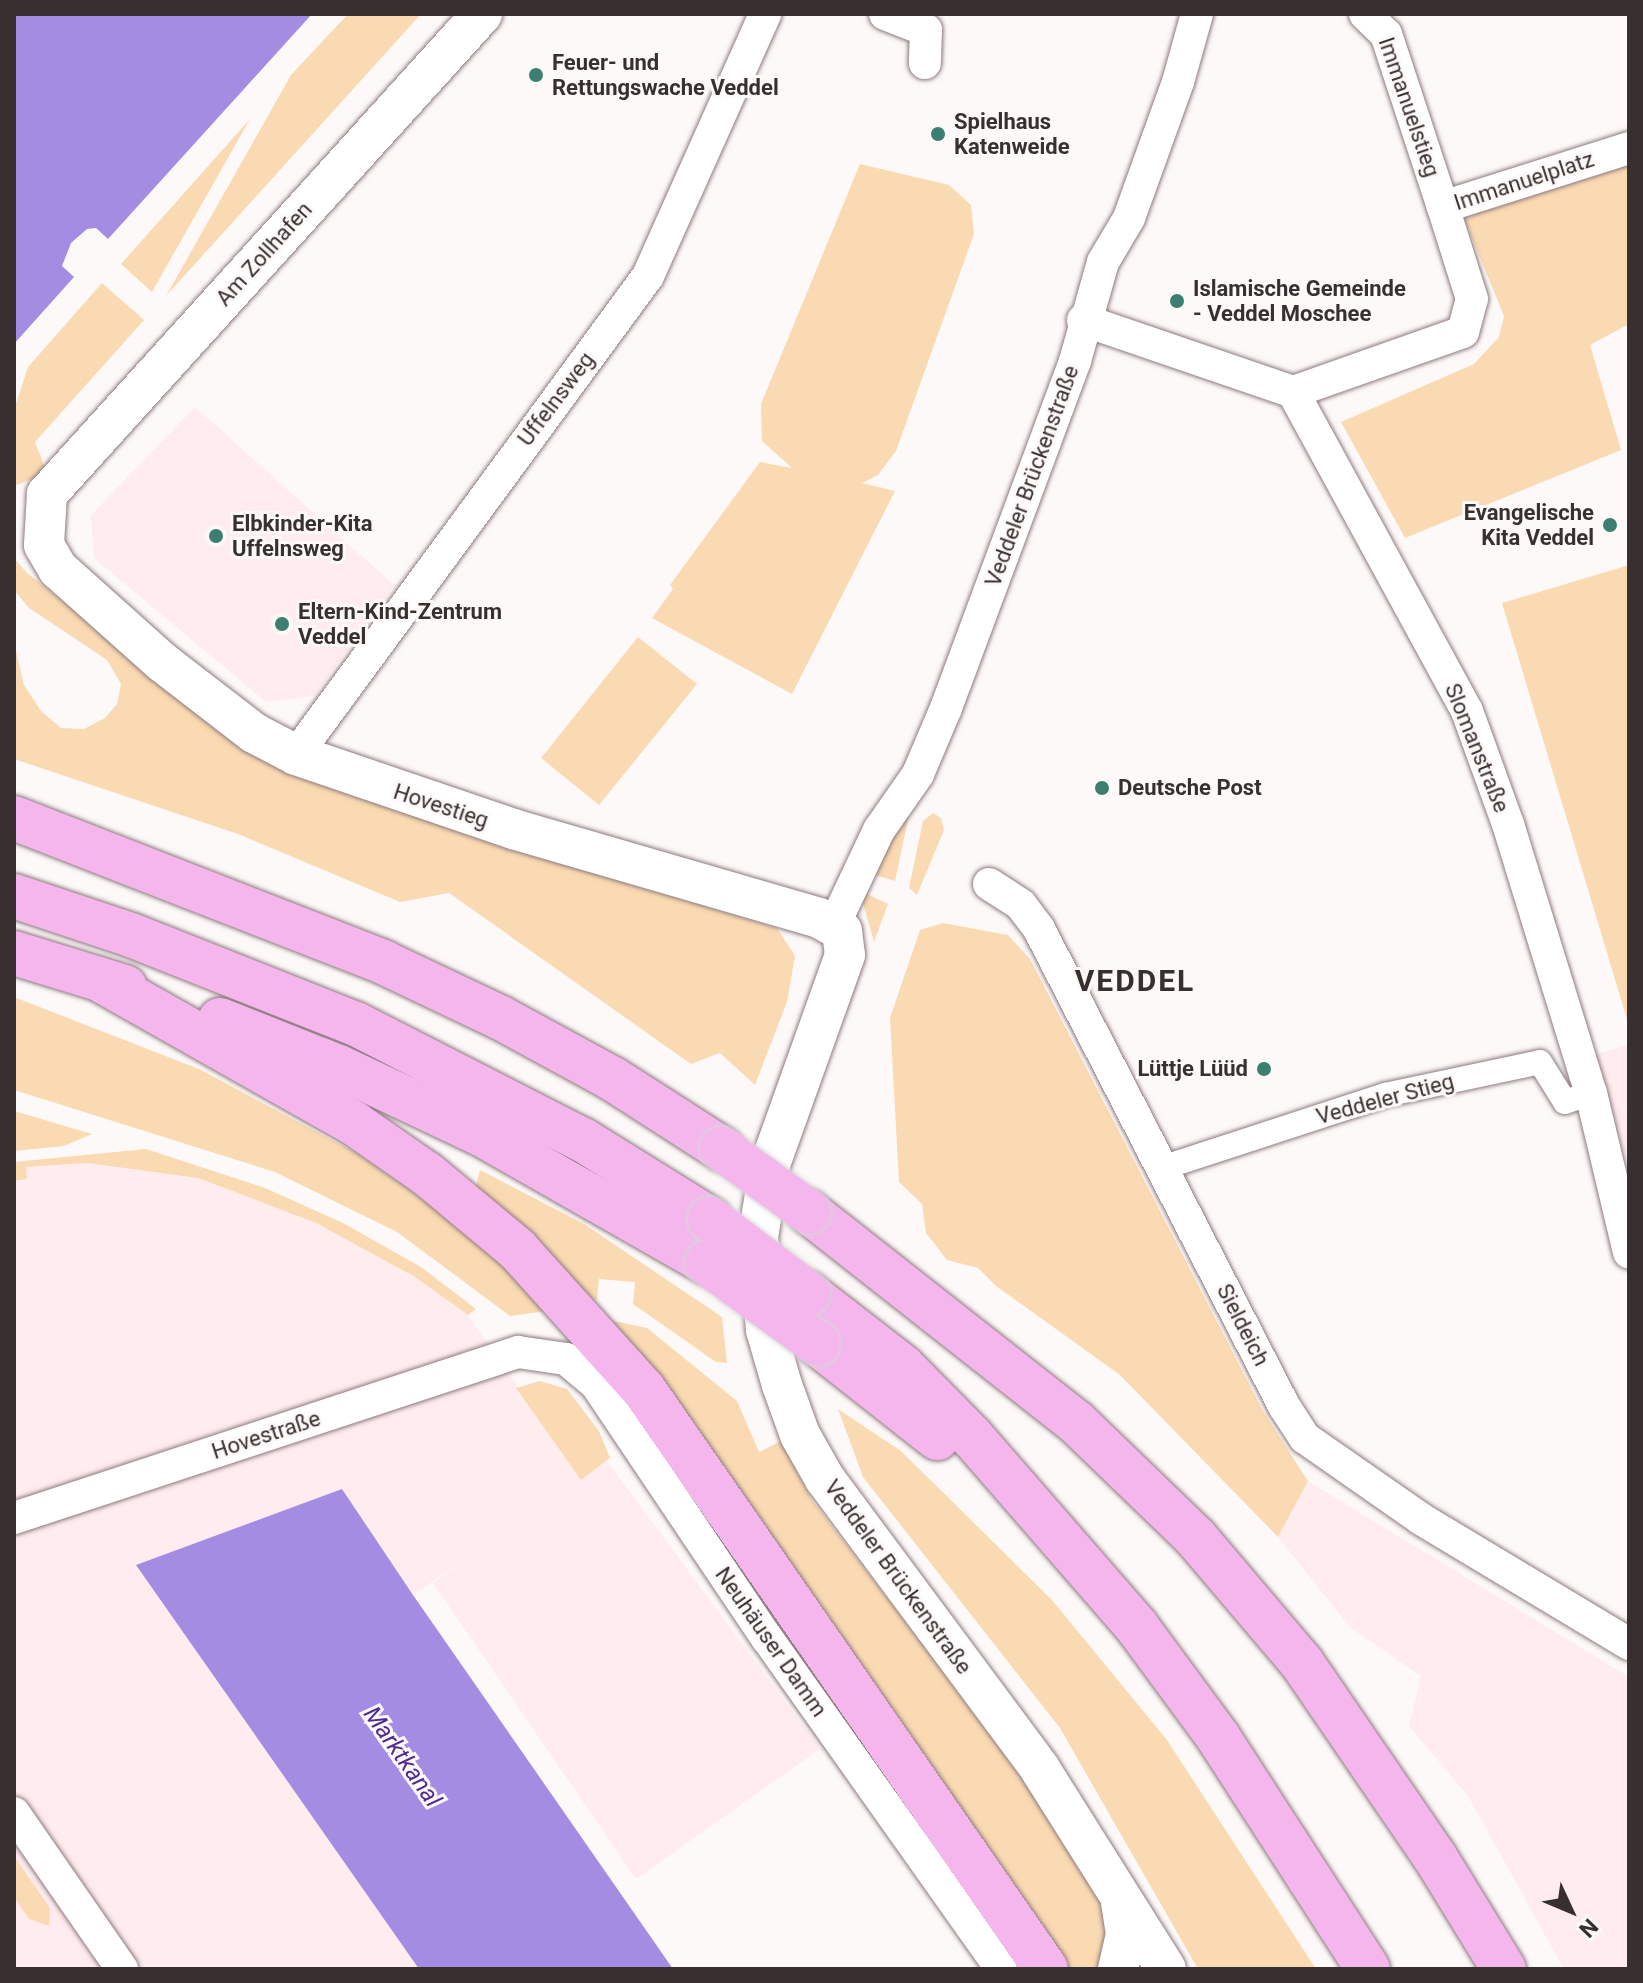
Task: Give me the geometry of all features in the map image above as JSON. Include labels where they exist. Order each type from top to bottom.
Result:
[{"type":"highway","points":[[14,818],[385,963],[501,1018],[613,1079],[722,1149],[809,1212],[1076,1422],[1196,1538],[1302,1663],[1435,1857],[1504,1969]]},
{"type":"highway","points":[[14,896],[131,935],[356,1024],[558,1126],[710,1219],[903,1367],[972,1437],[1137,1627],[1218,1737],[1368,1969]]},
{"type":"highway","points":[[14,953],[99,979],[339,1067],[483,1135],[707,1263],[818,1344],[1032,1509]]},
{"type":"highway","points":[[99,979],[355,1124],[427,1174],[517,1249],[644,1390],[1046,1969]]},
{"type":"street","name":"Am Zollhafen","points":[[47,494],[482,14]]},
{"type":"street","name":"Uffelnsweg","points":[[296,755],[648,276],[765,14]]},
{"type":"street","points":[[885,14],[926,30],[925,63]]},
{"type":"street","name":"Veddeler Brückenstraße","points":[[1166,1969],[1040,1769],[832,1490],[800,1435],[766,1330],[758,1237],[770,1164],[847,948],[845,935],[834,925],[879,830],[918,774],[946,708],[1075,361],[1083,320],[1103,262],[1129,218],[1186,62],[1197,14]]},
{"type":"street","name":"Immanuelstieg","points":[[1365,14],[1386,34],[1443,207]]},
{"type":"street","name":"Immanuelplatz","points":[[1293,392],[1463,332],[1472,317],[1472,299],[1443,207],[1629,148]]},
{"type":"street","points":[[1083,320],[1293,392]]},
{"type":"street","name":"Slomanstraße","points":[[1293,392],[1467,711],[1591,1093],[1629,1253]]},
{"type":"street","name":"Hovestieg","points":[[47,494],[44,545],[58,569],[162,662],[254,733],[296,755],[499,824],[834,925]]},
{"type":"street","name":"Sieldeich","points":[[989,884],[1032,916],[1284,1406],[1305,1438],[1421,1519],[1629,1644]]},
{"type":"street","name":"Veddeler Stieg","points":[[1162,1168],[1385,1095],[1540,1062],[1565,1102],[1591,1093]]},
{"type":"street","name":"Hovestraße","points":[[14,1518],[518,1352]]},
{"type":"street","name":"Neuhäuser Damm","points":[[518,1352],[566,1359],[596,1384],[767,1638],[1001,1969]]},
{"type":"street","points":[[14,1813],[122,1969]]},
{"type":"street","name":"Veddeler Brückenstraße","points":[[1118,1969],[1126,1934],[1120,1898]]},
{"type":"shaded area","points":[[348,14],[421,14],[166,296],[291,75]]},
{"type":"shaded area","points":[[250,119],[152,292],[121,264]]},
{"type":"shaded area","points":[[1629,162],[1629,324],[1590,345],[1621,450],[1405,538],[1341,422],[1474,364],[1499,337],[1504,316],[1463,216]]},
{"type":"shaded area","points":[[860,164],[949,185],[971,205],[974,234],[896,451],[878,475],[862,483],[895,491],[792,694],[652,618],[673,589],[670,585],[760,462],[792,468],[762,441],[761,404]]},
{"type":"shaded area","points":[[102,283],[144,320],[35,442],[47,473],[14,486],[14,410],[28,367]]},
{"type":"shaded area","name":"Elbkinder-Kita Uffelnsweg","points":[[195,407],[394,585],[314,696],[266,702],[94,558],[91,515]]},
{"type":"shaded area","points":[[14,558],[27,573],[245,745],[529,853],[777,928],[795,956],[787,1002],[755,1085],[720,1053],[691,1064],[449,893],[400,902],[238,834],[14,759],[14,642],[24,685],[41,711],[61,728],[84,729],[105,718],[117,704],[121,684],[107,660],[29,608],[14,590]]},
{"type":"shaded area","points":[[1629,565],[1629,1026],[1502,603]]},
{"type":"shaded area","points":[[638,637],[697,684],[599,805],[541,758]]},
{"type":"shaded area","points":[[910,810],[895,881],[869,873]]},
{"type":"shaded area","points":[[933,813],[941,818],[944,830],[917,895],[909,888],[923,821]]},
{"type":"shaded area","points":[[863,892],[888,904],[874,942],[861,896]]},
{"type":"shaded area","points":[[943,923],[1008,935],[1030,959],[1263,1411],[1308,1481],[1278,1537],[1120,1375],[996,1286],[978,1268],[947,1260],[926,1233],[922,1204],[899,1182],[890,1018],[920,930]]},
{"type":"shaded area","points":[[14,997],[199,1069],[358,1154],[447,1216],[532,1291],[546,1311],[510,1316],[397,1232],[275,1172],[14,1090]]},
{"type":"shaded area","points":[[1629,1044],[1629,1166],[1595,1055]]},
{"type":"shaded area","points":[[14,1111],[92,1134],[64,1146],[14,1151]]},
{"type":"shaded area","points":[[146,1149],[265,1188],[343,1223],[421,1267],[476,1309],[468,1315],[415,1277],[316,1223],[198,1178],[87,1163],[26,1167],[27,1179],[14,1181],[14,1162]]},
{"type":"shaded area","points":[[87,1163],[198,1178],[316,1223],[415,1277],[468,1315],[581,1479],[607,1461],[820,1749],[636,1879],[433,1583],[473,1554],[413,1595],[342,1489],[330,1839],[419,1969],[14,1969],[14,1181],[26,1179],[25,1167]]},
{"type":"shaded area","points":[[480,1170],[584,1224],[722,1317],[727,1363],[716,1362],[633,1304],[635,1282],[599,1279],[597,1300],[589,1297],[474,1194]]},
{"type":"shaded area","points":[[610,1320],[647,1328],[737,1401],[759,1452],[781,1441],[812,1500],[1032,1787],[1110,1913],[1099,1969],[1069,1969]]},
{"type":"shaded area","points":[[540,1381],[567,1389],[599,1431],[610,1458],[581,1480],[516,1388]]},
{"type":"shaded area","points":[[838,1409],[901,1451],[1052,1600],[1167,1740],[1316,1969],[1198,1969],[1060,1728],[863,1477]]},
{"type":"shaded area","points":[[1308,1481],[1629,1677],[1629,1969],[1564,1969],[1468,1796],[1409,1726],[1421,1676],[1351,1628],[1278,1537]]},
{"type":"shaded area","points":[[14,1856],[50,1908],[49,1926],[29,1919],[14,1897]]},
{"type":"water","points":[[14,14],[312,14],[108,239],[96,228],[87,229],[71,243],[62,266],[74,277],[14,344]]},
{"type":"water","name":"Marktkanal","points":[[342,1489],[673,1969],[419,1969],[136,1565]]},
{"type":"place","name":"Feuer- und Rettungswache Veddel","points":[[536,75]]},
{"type":"place","name":"Spielhaus Katenweide","points":[[938,134]]},
{"type":"place","name":"Islamische Gemeinde - Veddel Moschee","points":[[1177,301]]},
{"type":"place","name":"Evangelische Kita Veddel","points":[[1610,525]]},
{"type":"place","name":"Elbkinder-Kita Uffelnsweg","points":[[216,536]]},
{"type":"place","name":"Eltern-Kind-Zentrum Veddel","points":[[282,624]]},
{"type":"place","name":"Deutsche Post","points":[[1102,788]]},
{"type":"place","name":"Lüttje Lüüd","points":[[1264,1069]]},
{"type":"district","name":"VEDDEL","points":[[1135,981]]}]
